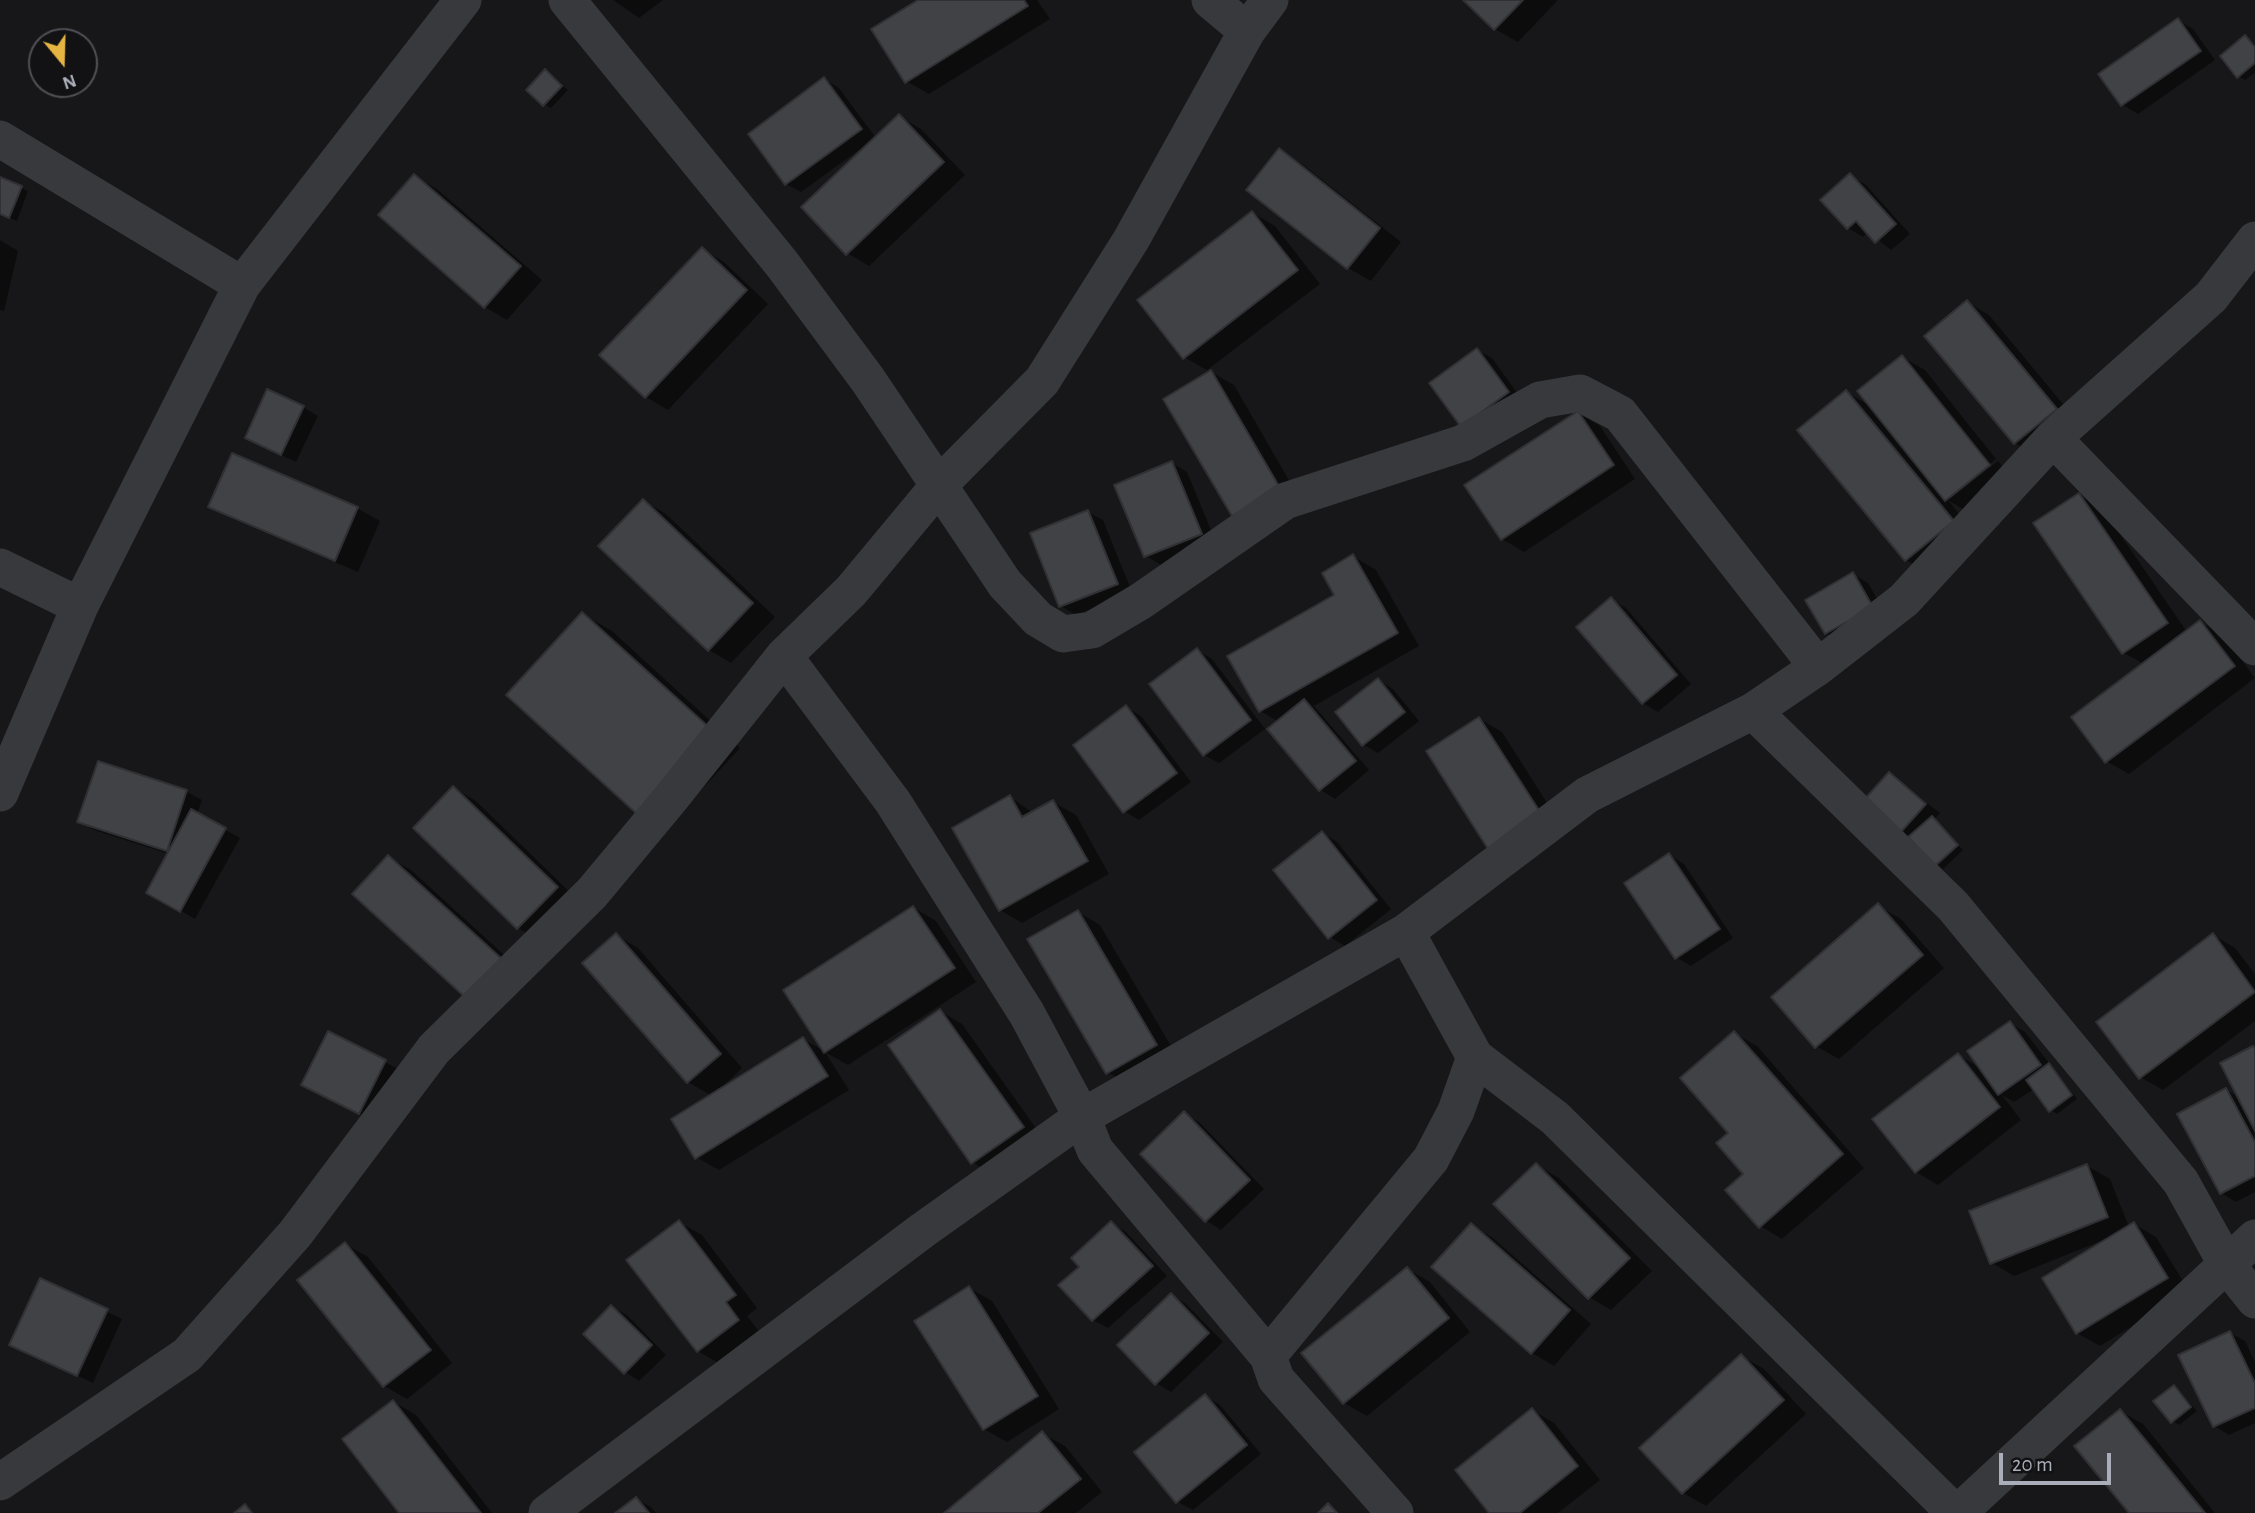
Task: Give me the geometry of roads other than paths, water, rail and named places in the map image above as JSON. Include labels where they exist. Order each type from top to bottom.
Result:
[{"type":"street","points":[[0,793],[80,606],[242,285],[463,0]]},
{"type":"street","points":[[567,0],[782,264],[869,380],[1005,584],[1038,619],[1063,634],[1092,630],[1141,601],[1285,501],[1463,443],[1540,400],[1580,393],[1620,414],[1818,667]]},
{"type":"street","points":[[1210,0],[1247,32]]},
{"type":"street","points":[[0,1482],[187,1355],[296,1234],[434,1049],[592,893],[784,656],[851,592],[940,484],[1042,380],[1131,240],[1247,32],[1270,0]]},
{"type":"street","points":[[0,139],[242,285]]},
{"type":"street","points":[[547,1513],[923,1230],[1082,1116],[1406,932],[1587,795],[1753,711],[1818,667],[1904,600],[2053,438],[2211,297],[2255,240]]},
{"type":"street","points":[[2053,438],[2255,647]]},
{"type":"street","points":[[0,567],[80,606]]},
{"type":"street","points":[[784,656],[893,802],[1027,1014],[1082,1116],[1095,1150],[1268,1356],[1276,1379],[1395,1513]]},
{"type":"street","points":[[1753,711],[1953,906],[2180,1182],[2227,1265],[2255,1300]]},
{"type":"street","points":[[1406,932],[1475,1057],[1555,1118],[1956,1513],[2255,1238]]},
{"type":"street","points":[[1268,1356],[1431,1159],[1456,1111],[1475,1057]]}]
